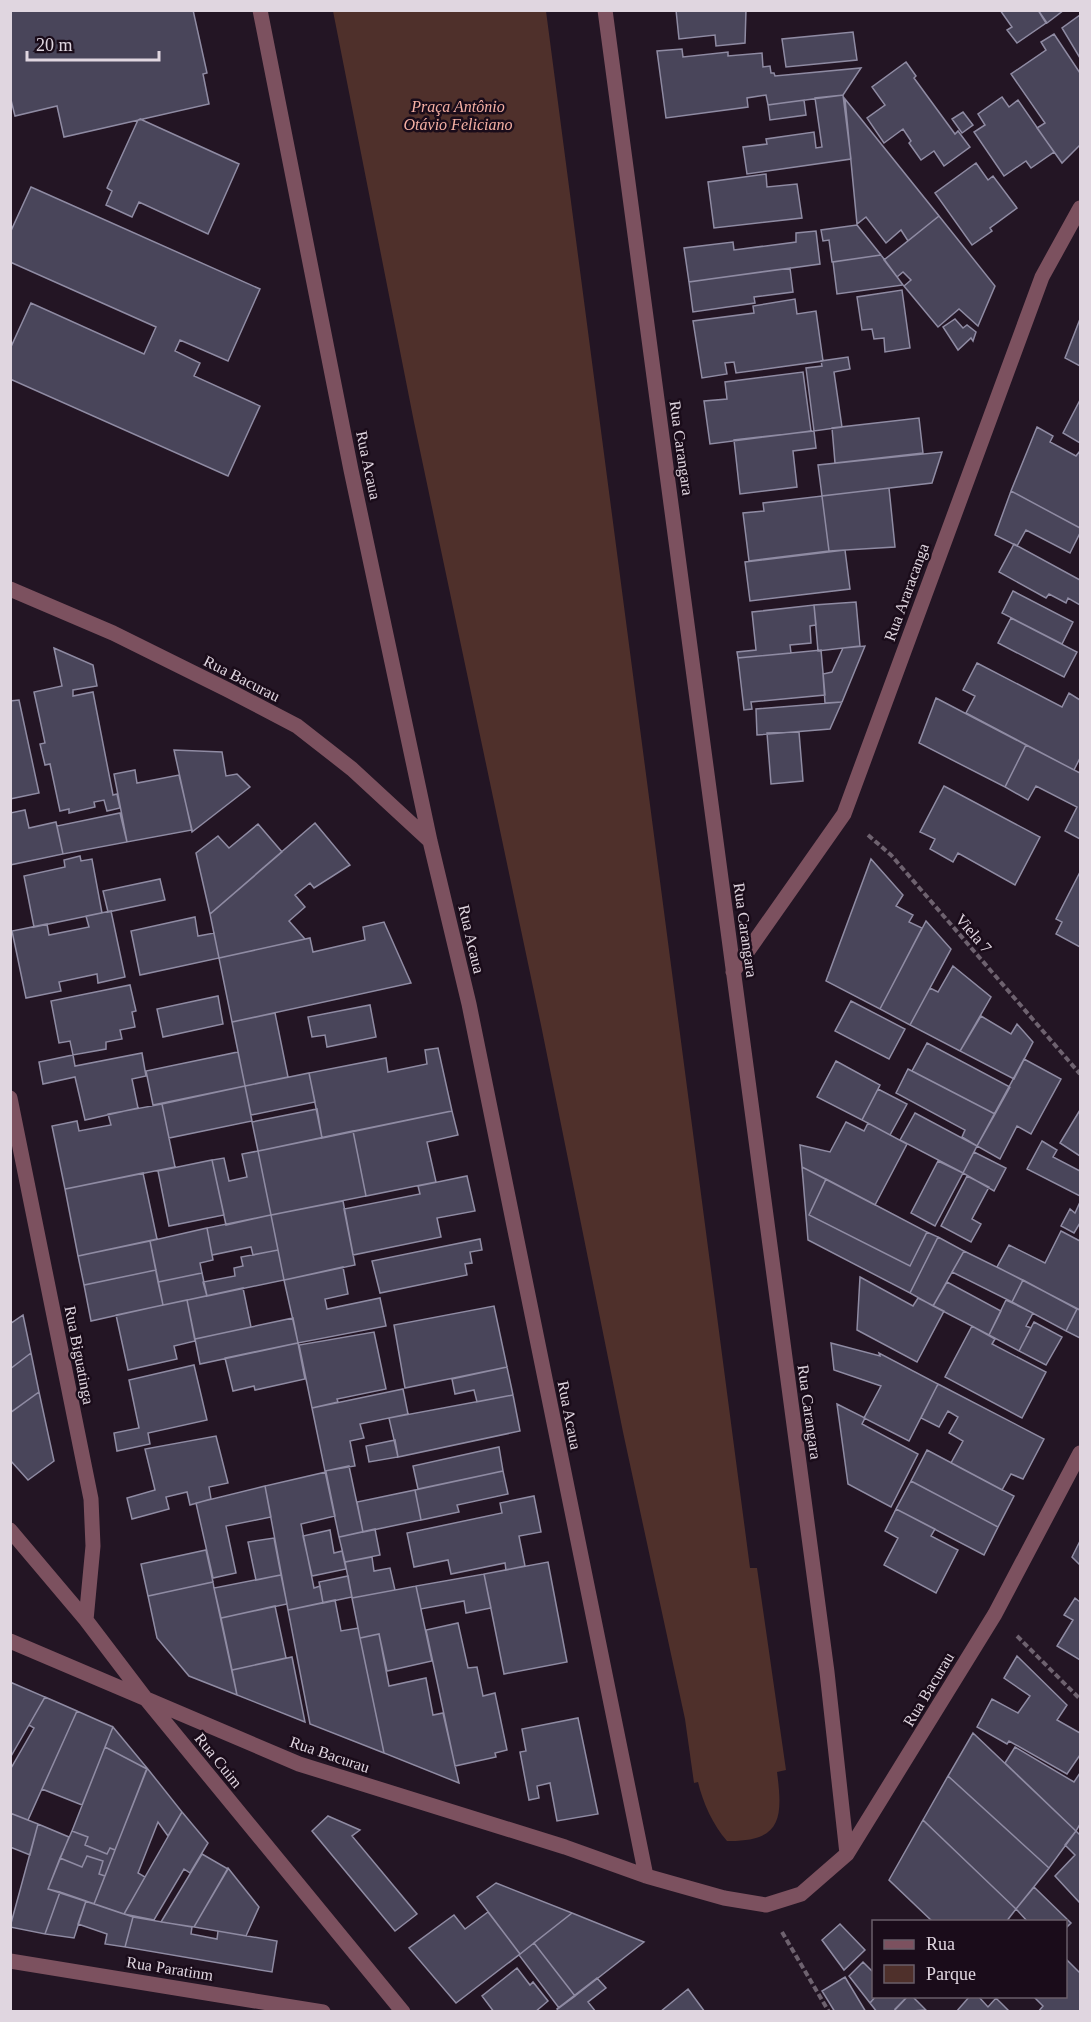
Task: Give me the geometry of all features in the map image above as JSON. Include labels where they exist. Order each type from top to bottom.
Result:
[{"type":"street","name":"Rua Acaua","points":[[260,10],[354,482],[430,841],[469,1004],[646,1876]]},
{"type":"street","name":"Rua Carangara","points":[[605,10],[825,1660],[847,1854]]},
{"type":"street","name":"Rua Araracanga","points":[[733,972],[844,814],[1042,277],[1080,208]]},
{"type":"street","name":"Rua Bacurau","points":[[10,589],[113,633],[297,726],[351,769],[430,841]]},
{"type":"street","name":"Rua Biguatinga","points":[[10,1098],[91,1499],[93,1546],[86,1620]]},
{"type":"street","name":"Rua Bacurau","points":[[766,1905],[801,1894],[847,1854],[995,1614],[1080,1453]]},
{"type":"street","name":"Rua Cuim","points":[[10,1530],[86,1620],[146,1699],[403,2012]]},
{"type":"street","name":"Rua Bacurau","points":[[10,1641],[299,1764],[565,1847],[646,1876]]},
{"type":"street","points":[[646,1876],[724,1898],[766,1905]]},
{"type":"street","name":"Rua Paratinm","points":[[10,1961],[323,2012]]},
{"type":"path","name":"Viela 7","points":[[844,814],[891,855],[1080,1074]]},
{"type":"path","points":[[995,1614],[1080,1699]]},
{"type":"path","points":[[766,1905],[829,2012]]},
{"type":"green space","name":"Praça Antônio Otávio Feliciano","points":[[333,11],[546,11],[750,1568],[757,1568],[786,1770],[777,1772],[779,1802],[775,1824],[769,1832],[759,1837],[727,1841],[709,1813],[698,1782],[694,1783],[685,1719],[623,1432],[541,1025],[414,422]]},
{"type":"building","points":[[10,10],[193,10],[207,73],[203,74],[209,104],[64,137],[57,106],[15,116],[10,96]]},
{"type":"building","points":[[676,10],[746,10],[745,43],[716,46],[715,35],[679,39]]},
{"type":"building","points":[[1000,10],[1038,10],[1046,23],[1017,43],[1007,30],[1012,27]]},
{"type":"building","points":[[1038,10],[1064,10],[1047,23]]},
{"type":"building","points":[[1080,15],[1080,58],[1062,28]]},
{"type":"building","points":[[853,32],[857,60],[786,67],[782,39]]},
{"type":"building","points":[[1054,34],[1080,73],[1080,145],[1062,163],[1037,128],[1045,123],[1011,74],[1046,50],[1041,42]]},
{"type":"building","points":[[682,49],[683,57],[728,52],[728,56],[762,53],[763,67],[770,66],[771,73],[775,76],[861,68],[843,95],[768,105],[766,95],[747,98],[748,107],[666,118],[657,51]]},
{"type":"building","points":[[906,62],[916,76],[914,78],[955,134],[958,131],[970,147],[944,166],[934,151],[921,160],[909,143],[911,141],[903,129],[884,143],[867,118],[885,105],[872,87]]},
{"type":"building","points":[[843,95],[851,159],[747,174],[743,147],[767,144],[766,139],[814,132],[816,148],[822,147],[815,98]]},
{"type":"building","points":[[1002,97],[1009,107],[1018,100],[1054,152],[1031,168],[1026,161],[1004,176],[974,132],[985,125],[978,114]]},
{"type":"building","points":[[845,99],[939,216],[908,241],[901,230],[886,243],[866,217],[857,224]]},
{"type":"building","points":[[804,100],[806,115],[770,120],[768,105]]},
{"type":"building","points":[[963,112],[973,125],[962,133],[952,119]]},
{"type":"building","points":[[140,119],[239,164],[208,234],[139,202],[132,217],[106,205],[112,191],[107,188]]},
{"type":"building","points":[[976,163],[988,180],[993,176],[1017,208],[990,228],[992,231],[972,245],[935,193]]},
{"type":"building","points":[[766,174],[767,187],[797,184],[802,218],[714,228],[708,182]]},
{"type":"building","points":[[31,187],[260,289],[228,361],[180,340],[175,351],[200,363],[194,376],[260,406],[228,476],[10,379],[10,349],[31,303],[144,354],[156,327],[10,262],[10,233]]},
{"type":"building","points":[[939,216],[995,286],[978,326],[959,309],[938,327],[904,286],[911,280],[903,272],[897,277],[884,260]]},
{"type":"building","points":[[857,225],[881,255],[832,262],[829,240],[823,241],[821,230]]},
{"type":"building","points":[[816,231],[820,264],[689,282],[684,248],[733,242],[734,250],[796,242],[796,233]]},
{"type":"building","points":[[881,255],[903,285],[837,294],[833,262]]},
{"type":"building","points":[[790,268],[793,292],[754,297],[755,303],[693,312],[689,282]]},
{"type":"building","points":[[902,290],[910,348],[885,352],[884,338],[874,339],[872,329],[862,330],[857,297]]},
{"type":"building","points":[[795,299],[797,314],[816,311],[823,361],[736,373],[734,362],[725,363],[727,374],[702,378],[693,321],[754,313],[753,306]]},
{"type":"building","points":[[955,319],[963,328],[967,325],[976,332],[973,341],[971,338],[958,350],[943,327]]},
{"type":"building","points":[[1080,319],[1080,366],[1065,358]]},
{"type":"building","points":[[848,357],[850,369],[834,372],[842,427],[814,431],[806,368],[822,366],[821,361]]},
{"type":"building","points":[[803,372],[811,431],[710,444],[704,401],[727,399],[725,382]]},
{"type":"building","points":[[1080,400],[1080,443],[1063,433]]},
{"type":"building","points":[[919,418],[923,453],[835,463],[832,428]]},
{"type":"building","points":[[1037,427],[1053,436],[1050,442],[1076,456],[1080,451],[1080,528],[1011,491]]},
{"type":"building","points":[[814,431],[816,448],[793,451],[797,487],[740,494],[734,440]]},
{"type":"building","points":[[942,452],[932,483],[822,496],[818,465]]},
{"type":"building","points":[[889,488],[895,547],[829,551],[822,496]]},
{"type":"building","points":[[1011,491],[1080,528],[1080,533],[1070,553],[1026,530],[1017,546],[995,535]]},
{"type":"building","points":[[822,496],[829,551],[749,561],[743,513],[764,511],[763,503]]},
{"type":"building","points":[[1014,544],[1080,580],[1080,605],[1068,598],[1066,603],[1049,594],[1046,598],[999,572]]},
{"type":"building","points":[[845,550],[850,589],[750,601],[745,562]]},
{"type":"building","points":[[1013,591],[1073,622],[1062,644],[1002,613]]},
{"type":"building","points":[[856,602],[860,646],[818,651],[814,605]]},
{"type":"building","points":[[814,605],[816,625],[810,626],[811,643],[790,645],[791,653],[738,658],[737,652],[756,650],[752,612]]},
{"type":"building","points":[[1011,618],[1077,652],[1064,677],[998,643]]},
{"type":"building","points":[[865,646],[842,702],[825,703],[823,674],[832,672],[843,648]]},
{"type":"building","points":[[54,648],[93,665],[97,686],[73,690],[73,696],[93,692],[113,795],[117,794],[120,808],[107,811],[104,800],[94,802],[95,807],[69,813],[69,809],[60,811],[50,764],[45,765],[40,744],[45,743],[34,692],[62,686]]},
{"type":"building","points":[[821,650],[825,695],[751,702],[752,709],[744,710],[738,658]]},
{"type":"building","points":[[977,663],[1062,707],[1069,693],[1080,700],[1080,758],[1074,770],[966,713],[975,696],[963,690]]},
{"type":"building","points":[[936,698],[1026,745],[1005,787],[919,743]]},
{"type":"building","points":[[19,700],[39,793],[10,799],[10,701]]},
{"type":"building","points":[[842,702],[830,729],[757,735],[756,709]]},
{"type":"building","points":[[799,732],[803,781],[771,784],[767,733]]},
{"type":"building","points":[[1026,745],[1080,773],[1080,839],[1065,831],[1077,807],[1036,786],[1028,800],[1005,787]]},
{"type":"building","points":[[174,750],[222,752],[226,776],[237,774],[250,787],[192,832]]},
{"type":"building","points":[[135,770],[137,783],[179,775],[192,830],[127,842],[114,774]]},
{"type":"building","points":[[944,786],[1040,837],[1015,885],[958,853],[953,862],[930,849],[935,839],[920,832]]},
{"type":"building","points":[[25,810],[29,828],[56,822],[63,854],[10,865],[10,813]]},
{"type":"building","points":[[120,813],[127,842],[63,854],[57,826]]},
{"type":"building","points":[[315,823],[350,865],[314,888],[310,883],[295,895],[305,907],[289,921],[305,939],[219,958],[210,914]]},
{"type":"building","points":[[258,824],[282,852],[210,914],[196,853],[218,836],[229,848]]},
{"type":"building","points":[[80,856],[81,861],[92,859],[102,913],[34,927],[24,876],[65,867],[64,860]]},
{"type":"building","points":[[871,859],[903,895],[896,906],[913,915],[909,922],[922,928],[880,1009],[826,981]]},
{"type":"building","points":[[1080,872],[1080,947],[1056,934],[1062,922],[1056,919]]},
{"type":"building","points":[[160,879],[165,900],[108,912],[103,891]]},
{"type":"building","points":[[111,911],[125,977],[98,983],[97,974],[59,982],[61,991],[26,998],[12,931],[47,924],[49,935],[89,927],[86,916]]},
{"type":"building","points":[[195,917],[198,936],[214,933],[219,958],[140,975],[131,931]]},
{"type":"building","points":[[926,921],[951,949],[910,1025],[880,1009]]},
{"type":"building","points":[[384,922],[411,983],[232,1022],[219,958],[310,938],[313,952],[365,940],[363,927]]},
{"type":"building","points":[[953,966],[991,997],[960,1051],[910,1025],[930,988],[938,992]]},
{"type":"building","points":[[130,985],[136,1011],[132,1012],[135,1027],[120,1030],[122,1039],[106,1042],[106,1049],[73,1055],[70,1041],[59,1043],[51,1001]]},
{"type":"building","points":[[218,996],[223,1024],[163,1037],[157,1009]]},
{"type":"building","points":[[851,1001],[905,1029],[889,1059],[835,1031]]},
{"type":"building","points":[[370,1005],[376,1037],[327,1047],[325,1035],[312,1037],[308,1017]]},
{"type":"building","points":[[275,1013],[288,1077],[245,1086],[232,1022]]},
{"type":"building","points":[[981,1016],[1011,1034],[1017,1024],[1033,1042],[1014,1079],[960,1051]]},
{"type":"building","points":[[927,1043],[1010,1087],[995,1114],[912,1071]]},
{"type":"building","points":[[438,1048],[452,1111],[322,1138],[309,1073],[386,1058],[388,1072],[427,1064],[425,1050]]},
{"type":"building","points":[[238,1052],[245,1086],[153,1105],[146,1071]]},
{"type":"building","points":[[142,1053],[146,1076],[132,1079],[138,1108],[85,1120],[75,1077],[43,1084],[39,1062],[73,1055],[75,1066]]},
{"type":"building","points":[[1024,1059],[1061,1079],[1031,1134],[1017,1126],[1000,1159],[977,1146]]},
{"type":"building","points":[[836,1061],[880,1085],[862,1120],[817,1097]]},
{"type":"building","points":[[908,1069],[995,1114],[977,1146],[962,1137],[965,1130],[896,1093]]},
{"type":"building","points":[[309,1073],[315,1102],[251,1115],[245,1086]]},
{"type":"building","points":[[245,1086],[252,1121],[169,1138],[162,1104]]},
{"type":"building","points":[[878,1089],[907,1104],[890,1135],[862,1120]]},
{"type":"building","points":[[162,1104],[175,1167],[65,1189],[52,1126],[77,1121],[79,1131],[111,1125],[108,1114]]},
{"type":"building","points":[[317,1109],[322,1138],[258,1151],[252,1122]]},
{"type":"building","points":[[1080,1110],[1080,1156],[1060,1143]]},
{"type":"building","points":[[452,1111],[458,1135],[427,1142],[436,1182],[366,1196],[353,1131]]},
{"type":"building","points":[[915,1113],[977,1146],[963,1173],[900,1140]]},
{"type":"building","points":[[846,1122],[864,1131],[868,1123],[907,1144],[875,1205],[802,1167],[800,1145],[830,1152]]},
{"type":"building","points":[[353,1131],[366,1196],[271,1215],[258,1151]]},
{"type":"building","points":[[1042,1141],[1057,1150],[1053,1157],[1080,1171],[1080,1196],[1027,1169]]},
{"type":"building","points":[[258,1151],[271,1215],[226,1225],[212,1160],[224,1158],[229,1181],[247,1177],[242,1154]]},
{"type":"building","points":[[974,1152],[1006,1168],[994,1191],[963,1173]]},
{"type":"building","points":[[212,1160],[224,1215],[169,1226],[158,1171]]},
{"type":"building","points":[[938,1161],[963,1173],[935,1226],[911,1213]]},
{"type":"building","points":[[802,1167],[826,1179],[809,1215],[910,1266],[927,1232],[938,1237],[910,1293],[808,1240]]},
{"type":"building","points":[[143,1173],[157,1239],[78,1256],[65,1189]]},
{"type":"building","points":[[467,1176],[475,1211],[437,1218],[441,1237],[353,1255],[344,1209],[420,1194],[418,1186]]},
{"type":"building","points":[[967,1176],[989,1187],[972,1219],[981,1224],[971,1242],[941,1226]]},
{"type":"building","points":[[826,1179],[927,1232],[910,1266],[809,1215]]},
{"type":"building","points":[[343,1201],[355,1265],[284,1280],[271,1215]]},
{"type":"building","points":[[1080,1202],[1080,1223],[1074,1233],[1061,1226],[1070,1209],[1075,1213]]},
{"type":"building","points":[[271,1215],[278,1250],[253,1255],[251,1247],[212,1255],[207,1228]]},
{"type":"building","points":[[207,1228],[213,1260],[200,1263],[202,1273],[158,1282],[150,1241]]},
{"type":"building","points":[[1061,1231],[1080,1241],[1080,1310],[997,1267],[1009,1245],[1045,1263]]},
{"type":"building","points":[[938,1237],[964,1251],[933,1306],[910,1293]]},
{"type":"building","points":[[480,1239],[482,1250],[470,1252],[472,1263],[465,1264],[467,1275],[380,1293],[372,1261]]},
{"type":"building","points":[[150,1241],[156,1270],[84,1285],[78,1256]]},
{"type":"building","points":[[278,1250],[284,1280],[207,1296],[203,1282],[235,1276],[234,1268],[243,1266],[241,1257]]},
{"type":"building","points":[[964,1251],[1023,1280],[1012,1302],[952,1272]]},
{"type":"building","points":[[343,1267],[348,1294],[325,1299],[327,1309],[380,1298],[386,1326],[298,1343],[284,1280]]},
{"type":"building","points":[[156,1270],[163,1305],[91,1321],[84,1285]]},
{"type":"building","points":[[202,1273],[207,1296],[163,1305],[158,1282]]},
{"type":"building","points":[[860,1277],[913,1306],[918,1298],[944,1311],[917,1362],[857,1330]]},
{"type":"building","points":[[1023,1280],[1077,1309],[1066,1331],[1012,1302]]},
{"type":"building","points":[[947,1282],[1001,1311],[989,1335],[933,1306]]},
{"type":"building","points":[[243,1288],[251,1327],[195,1339],[187,1300]]},
{"type":"building","points":[[187,1300],[195,1341],[174,1346],[177,1359],[128,1370],[116,1315]]},
{"type":"building","points":[[1006,1300],[1033,1313],[1026,1326],[1031,1328],[1019,1351],[989,1335]]},
{"type":"building","points":[[494,1306],[507,1367],[405,1388],[394,1325]]},
{"type":"building","points":[[1077,1309],[1080,1310],[1080,1338],[1066,1331]]},
{"type":"building","points":[[23,1315],[31,1353],[10,1369],[10,1324]]},
{"type":"building","points":[[293,1318],[298,1343],[200,1364],[195,1339]]},
{"type":"building","points":[[1034,1322],[1062,1337],[1046,1365],[1019,1351]]},
{"type":"building","points":[[972,1326],[995,1339],[992,1344],[1046,1372],[1022,1418],[945,1377]]},
{"type":"building","points":[[374,1332],[386,1389],[337,1399],[338,1402],[312,1408],[299,1345]]},
{"type":"building","points":[[298,1343],[305,1379],[255,1390],[254,1386],[233,1391],[225,1358]]},
{"type":"building","points":[[831,1343],[880,1356],[879,1353],[938,1384],[909,1441],[864,1418],[881,1386],[834,1370]]},
{"type":"building","points":[[31,1353],[39,1392],[10,1413],[10,1369]]},
{"type":"building","points":[[194,1365],[207,1420],[148,1433],[150,1444],[117,1451],[114,1433],[139,1428],[129,1380]]},
{"type":"building","points":[[507,1367],[513,1395],[477,1402],[474,1390],[455,1394],[452,1379]]},
{"type":"building","points":[[938,1384],[1044,1439],[1023,1479],[1011,1474],[1002,1490],[951,1463],[963,1441],[949,1433],[958,1417],[948,1411],[939,1427],[921,1418]]},
{"type":"building","points":[[403,1389],[408,1414],[360,1424],[364,1438],[350,1441],[355,1466],[325,1471],[312,1408]]},
{"type":"building","points":[[39,1392],[54,1461],[28,1480],[10,1460],[10,1413]]},
{"type":"building","points":[[513,1395],[520,1431],[398,1457],[389,1418]]},
{"type":"building","points":[[837,1404],[865,1418],[862,1424],[918,1454],[891,1507],[848,1484]]},
{"type":"building","points":[[216,1436],[228,1483],[209,1487],[211,1499],[190,1505],[187,1492],[166,1497],[169,1509],[132,1519],[127,1498],[155,1490],[145,1449]]},
{"type":"building","points":[[395,1440],[398,1457],[369,1462],[366,1446]]},
{"type":"building","points":[[499,1447],[503,1471],[418,1489],[413,1466]]},
{"type":"building","points":[[927,1450],[1014,1496],[998,1527],[911,1481]]},
{"type":"building","points":[[349,1466],[363,1532],[339,1537],[325,1471]]},
{"type":"building","points":[[503,1471],[508,1494],[457,1505],[459,1512],[421,1520],[415,1490]]},
{"type":"building","points":[[326,1472],[335,1516],[301,1524],[314,1588],[320,1586],[323,1603],[288,1610],[265,1486]]},
{"type":"building","points":[[911,1481],[998,1527],[984,1555],[896,1509]]},
{"type":"building","points":[[265,1486],[271,1517],[226,1526],[236,1573],[213,1578],[196,1503]]},
{"type":"building","points":[[415,1490],[421,1520],[363,1532],[357,1502]]},
{"type":"building","points":[[534,1496],[541,1532],[519,1536],[525,1566],[506,1570],[505,1563],[451,1574],[448,1560],[414,1567],[407,1533],[502,1513],[500,1503]]},
{"type":"building","points":[[896,1509],[935,1529],[931,1536],[958,1550],[936,1593],[884,1565],[898,1538],[885,1531]]},
{"type":"building","points":[[375,1529],[380,1555],[345,1562],[339,1537]]},
{"type":"building","points":[[330,1530],[334,1553],[342,1551],[346,1569],[312,1576],[303,1536]]},
{"type":"building","points":[[274,1538],[281,1575],[256,1580],[248,1542]]},
{"type":"building","points":[[1080,1541],[1080,1565],[1072,1557]]},
{"type":"building","points":[[206,1550],[213,1582],[148,1596],[141,1564]]},
{"type":"building","points":[[372,1557],[374,1571],[390,1568],[395,1590],[352,1598],[345,1562]]},
{"type":"building","points":[[548,1562],[567,1662],[504,1674],[484,1574]]},
{"type":"building","points":[[484,1574],[491,1608],[466,1613],[464,1601],[421,1609],[416,1586]]},
{"type":"building","points":[[281,1575],[287,1604],[221,1618],[214,1588]]},
{"type":"building","points":[[348,1576],[352,1597],[323,1603],[319,1582]]},
{"type":"building","points":[[213,1582],[237,1695],[189,1676],[157,1638],[148,1596]]},
{"type":"building","points":[[416,1586],[432,1661],[387,1671],[379,1634],[360,1638],[352,1598]]},
{"type":"building","points":[[1075,1598],[1080,1602],[1080,1660],[1057,1646],[1073,1620],[1064,1615]]},
{"type":"building","points":[[335,1600],[341,1631],[358,1628],[384,1753],[310,1724],[288,1610]]},
{"type":"building","points":[[275,1606],[286,1658],[232,1670],[221,1618]]},
{"type":"building","points":[[458,1623],[468,1668],[477,1667],[483,1696],[495,1693],[507,1750],[495,1753],[496,1757],[455,1766],[426,1630]]},
{"type":"building","points":[[379,1634],[389,1686],[426,1678],[433,1715],[443,1713],[459,1783],[384,1753],[360,1638]]},
{"type":"building","points":[[1017,1656],[1067,1705],[1057,1720],[1080,1733],[1080,1755],[1067,1774],[1009,1741],[1007,1744],[977,1727],[992,1699],[1018,1713],[1030,1696],[1004,1678]]},
{"type":"building","points":[[292,1657],[305,1722],[237,1695],[232,1670]]},
{"type":"building","points":[[10,1682],[45,1697],[10,1758]]},
{"type":"building","points":[[45,1697],[77,1711],[28,1820],[10,1813],[10,1770],[34,1728],[29,1725]]},
{"type":"building","points":[[77,1711],[113,1727],[82,1805],[42,1789]]},
{"type":"building","points":[[578,1718],[598,1814],[557,1821],[550,1783],[537,1786],[539,1798],[529,1800],[520,1752],[526,1751],[522,1729]]},
{"type":"building","points":[[113,1727],[147,1768],[147,1769],[105,1747]]},
{"type":"building","points":[[973,1733],[1076,1831],[1049,1868],[948,1776]]},
{"type":"building","points":[[105,1747],[147,1769],[115,1850],[110,1848],[107,1854],[85,1845],[88,1837],[72,1831]]},
{"type":"building","points":[[1015,1747],[1074,1782],[1080,1773],[1080,1824],[1076,1831],[1005,1763]]},
{"type":"building","points":[[147,1768],[182,1812],[168,1836],[158,1822],[138,1873],[145,1877],[124,1914],[94,1904]]},
{"type":"building","points":[[948,1776],[1049,1868],[1016,1909],[923,1820]]},
{"type":"building","points":[[182,1812],[208,1843],[190,1873],[184,1869],[154,1920],[124,1914]]},
{"type":"building","points":[[10,1813],[38,1824],[30,1855],[10,1847]]},
{"type":"building","points":[[328,1816],[360,1830],[352,1836],[417,1914],[395,1931],[312,1831]]},
{"type":"building","points":[[923,1820],[1016,1909],[1008,1920],[931,1920],[889,1880]]},
{"type":"building","points":[[38,1824],[69,1837],[48,1889],[60,1892],[45,1934],[10,1927]]},
{"type":"building","points":[[72,1831],[88,1837],[85,1845],[107,1854],[110,1848],[115,1850],[105,1876],[99,1874],[103,1861],[87,1856],[82,1867],[60,1858]]},
{"type":"building","points":[[1076,1831],[1080,1835],[1080,1903],[1055,1876],[1075,1855],[1065,1845]]},
{"type":"building","points":[[202,1854],[228,1869],[194,1927],[161,1922]]},
{"type":"building","points":[[87,1856],[103,1861],[99,1874],[105,1876],[94,1904],[48,1889],[60,1858],[82,1867]]},
{"type":"building","points":[[228,1868],[259,1907],[246,1936],[194,1927]]},
{"type":"building","points":[[496,1883],[572,1913],[520,1954],[477,1897]]},
{"type":"building","points":[[1034,1887],[1071,1923],[1067,1927],[1067,1920],[1026,1920],[1016,1909]]},
{"type":"building","points":[[60,1892],[86,1901],[74,1938],[45,1934]]},
{"type":"building","points":[[86,1901],[133,1917],[125,1947],[105,1944],[107,1934],[78,1924]]},
{"type":"building","points":[[488,1912],[520,1954],[456,2003],[409,1948],[454,1915],[465,1929]]},
{"type":"building","points":[[572,1913],[644,1942],[575,1996],[534,1943]]},
{"type":"building","points":[[133,1917],[192,1927],[191,1934],[217,1939],[218,1931],[277,1941],[272,1972],[125,1947]]},
{"type":"building","points":[[840,1924],[865,1950],[844,1970],[822,1940]]},
{"type":"building","points":[[534,1943],[575,1996],[559,2008],[519,1955]]},
{"type":"building","points":[[1067,1960],[1080,1973],[1080,2012],[1038,2012],[1043,2006],[1035,1998],[1067,1998]]},
{"type":"building","points":[[863,1962],[872,1971],[872,1998],[874,1998],[870,2003],[849,1976]]},
{"type":"building","points":[[517,1968],[530,1985],[533,1982],[548,2001],[535,2012],[494,2012],[482,1996]]},
{"type":"building","points":[[845,1977],[866,2012],[835,2012],[822,1991]]},
{"type":"building","points":[[597,1978],[606,1988],[588,2002],[596,2012],[559,2012],[557,2009]]},
{"type":"building","points":[[688,1989],[705,2012],[660,2012]]},
{"type":"building","points":[[874,1998],[906,1998],[893,2012],[877,2012],[870,2003]]},
{"type":"building","points":[[906,1998],[914,1998],[926,2010],[897,2012],[895,2009]]},
{"type":"building","points":[[968,1998],[980,1998],[988,2007],[996,1998],[1010,2012],[956,2012]]}]
